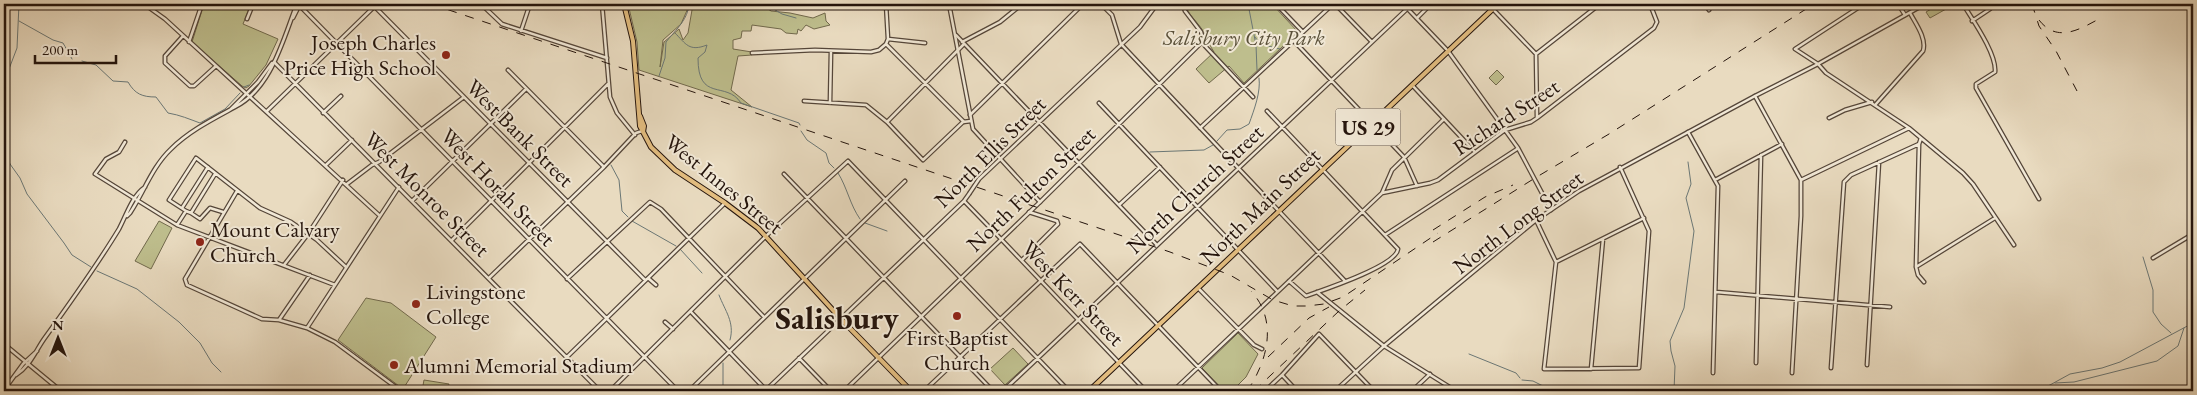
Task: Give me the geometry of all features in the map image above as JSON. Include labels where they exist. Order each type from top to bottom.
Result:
[{"type":"main road","name":"West Innes Street","points":[[624,4],[632,40],[640,116],[644,126],[643,132],[651,147],[663,160],[725,203],[766,236],[841,319],[911,391]]},
{"type":"main road","name":"North Main Street","points":[[1089,391],[1498,4]]},
{"type":"street","points":[[144,4],[161,16],[267,111],[380,216]]},
{"type":"street","points":[[189,42],[202,4]]},
{"type":"street","points":[[247,19],[253,4]]},
{"type":"street","points":[[4,390],[27,363],[86,282],[159,162],[176,144],[231,109],[248,95],[274,62],[298,4]]},
{"type":"street","name":"West Horah Street","points":[[298,4],[678,391]]},
{"type":"street","points":[[481,4],[502,24],[607,58]]},
{"type":"street","points":[[521,31],[530,4]]},
{"type":"street","points":[[602,4],[608,84],[612,104],[616,113],[635,135]]},
{"type":"street","points":[[752,54],[831,50],[871,52],[879,50],[886,44],[888,39],[886,4]]},
{"type":"street","points":[[950,4],[971,121],[976,134],[1040,202]]},
{"type":"street","points":[[887,122],[963,43],[1000,22],[1022,4]]},
{"type":"street","points":[[970,115],[1083,4]]},
{"type":"street","points":[[1101,4],[1112,15],[1121,44],[1345,281]]},
{"type":"street","name":"North Ellis Street","points":[[766,390],[964,201],[979,179],[1140,27],[1157,4]]},
{"type":"street","points":[[1183,4],[1185,11],[1201,32],[1205,46],[1253,97]]},
{"type":"street","points":[[1276,4],[1302,31]]},
{"type":"street","points":[[1200,128],[1302,31],[1334,4],[1372,42]]},
{"type":"street","points":[[1404,4],[1448,51],[1518,148],[1552,210]]},
{"type":"street","points":[[1417,18],[1431,4]]},
{"type":"street","points":[[1488,4],[1536,54],[1537,118]]},
{"type":"street","points":[[1536,54],[1600,4]]},
{"type":"street","name":"Richard Street","points":[[1382,193],[1430,183],[1445,176],[1474,151],[1505,130],[1531,122],[1537,118],[1654,28],[1658,22],[1650,4]]},
{"type":"street","points":[[1705,4],[1709,10]]},
{"type":"street","points":[[1864,4],[1796,49],[1818,64],[1826,73],[1876,104],[1909,128],[1973,184],[2014,245]]},
{"type":"street","points":[[1898,4],[1905,15]]},
{"type":"street","name":"North Long Street","points":[[1335,391],[1384,346],[1536,220],[1580,190],[1620,167],[1818,64],[1925,4]]},
{"type":"street","points":[[1963,4],[1989,50],[1995,67],[1995,72],[1976,84],[1976,88],[2039,199]]},
{"type":"street","points":[[1972,20],[1990,10],[1987,4]]},
{"type":"street","points":[[267,111],[376,5]]},
{"type":"street","name":"West Bank Street","points":[[376,5],[529,164],[607,242],[656,286]]},
{"type":"street","name":"North Church Street","points":[[1003,391],[1408,8]]},
{"type":"street","points":[[1876,104],[1923,51],[1925,45],[1910,13]]},
{"type":"street","points":[[956,35],[1157,246]]},
{"type":"street","points":[[183,36],[164,60],[190,86],[194,86],[216,66]]},
{"type":"street","points":[[888,39],[925,43]]},
{"type":"street","points":[[1293,40],[1404,157],[1417,186]]},
{"type":"street","name":"North Fulton Street","points":[[844,391],[1030,212],[1203,41]]},
{"type":"street","points":[[886,44],[964,122]]},
{"type":"street","points":[[830,103],[831,50]]},
{"type":"street","name":"West Monroe Street","points":[[274,62],[600,391]]},
{"type":"street","points":[[508,70],[604,167]]},
{"type":"street","points":[[452,240],[608,84]]},
{"type":"street","points":[[1412,85],[1474,151]]},
{"type":"street","points":[[412,201],[526,89]]},
{"type":"street","points":[[323,113],[341,96]]},
{"type":"street","points":[[1755,96],[1783,144],[1801,180],[1801,216],[1792,373]]},
{"type":"street","points":[[347,184],[421,131],[464,97]]},
{"type":"street","points":[[804,101],[866,105],[887,122],[924,160],[964,122],[971,121]]},
{"type":"street","points":[[1829,118],[1845,110],[1872,102]]},
{"type":"street","points":[[1099,103],[1278,291]]},
{"type":"street","points":[[1267,111],[1385,235],[1397,248],[1398,252],[1385,263],[1345,281],[1304,296],[1289,281]]},
{"type":"street","points":[[1174,391],[1382,193],[1388,175],[1444,119]]},
{"type":"street","points":[[1801,180],[1909,128]]},
{"type":"street","points":[[489,278],[639,131],[643,132]]},
{"type":"street","points":[[1688,132],[1716,180],[1719,197],[1712,373]]},
{"type":"street","points":[[1921,138],[1919,144],[1916,267],[1918,275],[1924,282]]},
{"type":"street","points":[[326,165],[352,140]]},
{"type":"street","points":[[125,142],[119,152],[106,159],[95,174],[177,226],[335,285]]},
{"type":"street","points":[[1716,180],[1761,154],[1783,144]]},
{"type":"street","points":[[1831,368],[1844,182],[1851,175],[1919,144]]},
{"type":"street","points":[[1385,235],[1518,148]]},
{"type":"street","points":[[1756,363],[1761,154]]},
{"type":"street","points":[[224,213],[210,208],[200,219],[169,200],[196,158],[260,208],[291,222],[308,234],[330,250],[346,267]]},
{"type":"street","points":[[610,391],[766,236],[848,161],[1069,391]]},
{"type":"street","points":[[1867,365],[1879,162]]},
{"type":"street","points":[[182,208],[208,167]]},
{"type":"street","points":[[1119,206],[1160,167]]},
{"type":"street","points":[[1536,220],[1556,262],[1544,369],[1638,368],[1649,231],[1620,167]]},
{"type":"street","points":[[191,213],[215,174]]},
{"type":"street","points":[[784,174],[993,391]]},
{"type":"street","points":[[284,265],[308,234],[343,180]]},
{"type":"street","points":[[690,391],[905,182]]},
{"type":"street","points":[[307,328],[399,187]]},
{"type":"street","points":[[237,191],[208,237],[185,279],[187,285],[262,319],[279,320],[307,328],[335,342],[401,391]]},
{"type":"street","name":"West Kerr Street","points":[[964,201],[1146,391]]},
{"type":"street","points":[[567,279],[648,202],[661,209],[764,317]]},
{"type":"street","points":[[566,357],[725,203]]},
{"type":"street","points":[[177,226],[186,211]]},
{"type":"street","points":[[1022,260],[1058,224],[1057,221],[1030,212]]},
{"type":"street","points":[[1556,262],[1644,218]]},
{"type":"street","points":[[1916,267],[1995,218]]},
{"type":"street","points":[[2153,258],[2193,234]]},
{"type":"street","points":[[1592,369],[1603,239]]},
{"type":"street","points":[[924,391],[1080,244],[1221,391]]},
{"type":"street","points":[[279,320],[310,275]]},
{"type":"street","points":[[1198,288],[1254,345],[1262,349]]},
{"type":"street","points":[[1317,292],[1384,346],[1456,391]]},
{"type":"street","points":[[1716,292],[1890,307]]},
{"type":"street","points":[[691,312],[766,390]]},
{"type":"street","points":[[665,322],[673,330]]},
{"type":"street","points":[[1265,391],[1319,334],[1374,391]]},
{"type":"street","points":[[4,344],[61,391]]},
{"type":"street","points":[[799,358],[831,391]]},
{"type":"street","points":[[1412,391],[1430,374]]},
{"type":"street","points":[[1282,375],[1297,391]]},
{"type":"green space","points":[[204,4],[251,4],[243,24],[278,39],[266,65],[246,88],[192,42]]},
{"type":"green space","points":[[628,4],[761,4],[771,11],[813,18],[825,13],[826,21],[830,25],[814,29],[806,25],[801,31],[798,29],[797,34],[786,33],[781,29],[752,25],[751,31],[742,31],[741,38],[733,40],[733,49],[752,52],[752,55],[738,56],[731,90],[752,107],[639,70],[637,42]],"holes":[[[689,6],[692,10],[688,33],[683,40],[679,29],[664,42],[660,67],[663,40],[681,24]]]},
{"type":"green space","name":"Salisbury City Park","points":[[1185,4],[1272,4],[1298,32],[1244,83],[1229,66],[1209,83],[1196,69],[1214,52]]},
{"type":"green space","points":[[1940,4],[1955,4],[1930,18],[1926,12]]},
{"type":"green space","points":[[1497,70],[1504,77],[1496,85],[1489,78]]},
{"type":"green space","points":[[159,221],[172,228],[151,269],[135,261]]},
{"type":"green space","name":"Alumni Memorial Stadium","points":[[366,298],[391,303],[436,337],[403,389],[338,340]]},
{"type":"green space","points":[[1238,333],[1258,354],[1246,377],[1232,391],[1224,391],[1202,368]]},
{"type":"green space","points":[[1013,348],[1028,364],[1005,385],[990,369]]},
{"type":"green space","points":[[424,380],[449,384],[447,391],[422,391]]},
{"type":"waterway","points":[[4,82],[17,48],[19,4]]},
{"type":"waterway","points":[[659,76],[665,58],[666,42],[682,23],[688,10],[695,6],[695,4]]},
{"type":"waterway","points":[[765,4],[782,14],[796,18]]},
{"type":"waterway","points":[[1248,4],[1256,45],[1257,70]]},
{"type":"waterway","points":[[19,21],[53,40],[63,43],[72,59]]},
{"type":"waterway","points":[[675,33],[688,46],[696,48],[707,45],[705,52],[698,58],[699,72],[703,81],[708,86],[735,96],[741,103],[799,123],[800,125]]},
{"type":"waterway","points":[[1255,37],[1260,44],[1280,49]]},
{"type":"waterway","points":[[82,61],[96,65],[113,81],[128,82],[139,94],[156,97],[168,113],[200,123],[225,109],[240,93]]},
{"type":"waterway","points":[[1217,141],[1227,130],[1240,129],[1249,124],[1258,95],[1259,78]]},
{"type":"waterway","points":[[244,87],[249,85]]},
{"type":"waterway","points":[[801,131],[807,140],[826,153],[829,163],[834,168]]},
{"type":"waterway","points":[[1150,152],[1204,150],[1213,145]]},
{"type":"waterway","points":[[6,152],[10,164],[20,178],[27,194],[72,255],[91,267]]},
{"type":"waterway","points":[[1674,391],[1675,366],[1670,341],[1684,308],[1694,231],[1686,198],[1691,184],[1688,162]]},
{"type":"waterway","points":[[611,165],[619,180],[622,211],[628,217]]},
{"type":"waterway","points":[[838,173],[860,219]]},
{"type":"waterway","points":[[632,221],[676,246]]},
{"type":"waterway","points":[[865,223],[887,231]]},
{"type":"waterway","points":[[680,249],[702,273]]},
{"type":"waterway","points":[[2143,257],[2153,290],[2153,312],[2161,324],[2171,333]]},
{"type":"waterway","points":[[97,271],[137,289],[179,322],[200,343],[212,363],[221,372]]},
{"type":"waterway","points":[[719,295],[729,317],[731,328],[730,340]]},
{"type":"waterway","points":[[2039,391],[2070,374],[2102,368],[2120,362],[2193,323]]},
{"type":"waterway","points":[[2055,383],[2074,382],[2157,361],[2178,346],[2184,328]]},
{"type":"waterway","points":[[1469,354],[1516,373],[1520,378]]},
{"type":"waterway","points":[[723,363],[723,391]]},
{"type":"waterway","points":[[1522,380],[1533,381],[1553,391]]},
{"type":"waterway","points":[[2047,391],[2050,385]]},
{"type":"waterway","points":[[1616,391],[1638,389],[1657,391]]},
{"type":"railway","points":[[431,4],[1170,252],[1230,275],[1273,300],[1293,306],[1324,304],[1343,297],[1438,233]]},
{"type":"railway","points":[[1433,242],[1609,134],[1814,4]]},
{"type":"railway","points":[[2032,4],[2039,26],[2056,51],[2077,91]]},
{"type":"railway","points":[[2039,20],[2052,31],[2060,33],[2074,31],[2097,20]]},
{"type":"railway","points":[[1433,230],[1485,197],[1513,185]]},
{"type":"railway","points":[[1254,391],[1339,311],[1365,290]]},
{"type":"railway","points":[[1247,391],[1260,367],[1267,341],[1265,315],[1251,291]]},
{"type":"railway","points":[[1268,357],[1309,318],[1329,307]]},
{"type":"place","name":"Joseph Charles Price High School","points":[[446,55]]},
{"type":"place","name":"Mount Calvary Church","points":[[200,242]]},
{"type":"place","name":"Livingstone College","points":[[416,304]]},
{"type":"place","name":"First Baptist Church","points":[[957,316]]},
{"type":"place","name":"Alumni Memorial Stadium","points":[[394,365]]},
{"type":"district","name":"Salisbury","points":[[837,318]]}]
